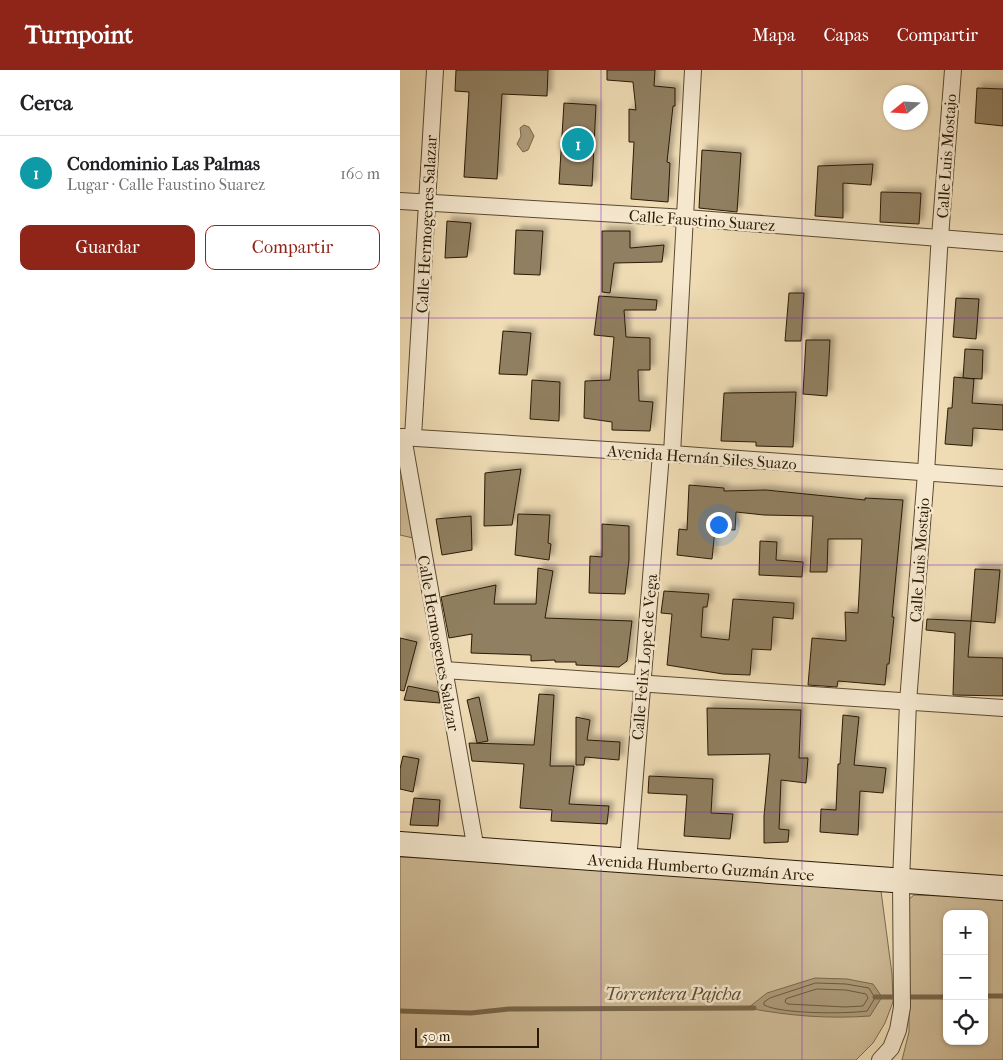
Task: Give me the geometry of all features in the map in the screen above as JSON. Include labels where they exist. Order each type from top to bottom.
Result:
[{"type":"main road","name":"Avenida Humberto Guzmán Arce","points":[[400,844],[1003,888]]},
{"type":"street","name":"Calle Hermogenes Salazar","points":[[435,70],[428,202],[405,437],[476,850]]},
{"type":"street","name":"Calle Felix Lope de Vega","points":[[628,861],[642,683],[666,454],[686,218],[693,70]]},
{"type":"street","name":"Calle Luis Mostajo","points":[[888,1056],[898,1030],[902,1007],[901,882],[908,702],[926,473],[952,70]]},
{"type":"street","name":"Calle Faustino Suarez","points":[[400,200],[686,218],[1003,243]]},
{"type":"street","name":"Avenida Hernán Siles Suazo","points":[[405,437],[1003,478]]},
{"type":"street","points":[[444,670],[1003,708]]},
{"type":"shaded area","points":[[400,459],[413,538],[400,535]]},
{"type":"shaded area","points":[[400,857],[470,860],[881,891],[892,974],[893,1002],[885,1023],[873,1043],[856,1060],[400,1060]]},
{"type":"shaded area","points":[[914,895],[1003,898],[1003,1060],[902,1060],[909,1032],[909,899]]},
{"type":"water","points":[[524,125],[529,127],[534,136],[528,150],[523,152],[517,144],[521,136],[520,128]]},
{"type":"water","points":[[815,978],[847,979],[873,984],[882,997],[870,1016],[809,1016],[748,1008],[767,993]]},
{"type":"building","points":[[456,70],[548,70],[547,96],[502,94],[497,179],[464,177],[469,92],[455,91]]},
{"type":"building","points":[[607,70],[655,70],[654,86],[675,88],[675,106],[673,106],[667,162],[670,163],[668,202],[631,199],[634,142],[629,142],[629,109],[636,110],[633,82],[607,80]]},
{"type":"building","points":[[977,88],[1003,89],[1003,126],[975,123]]},
{"type":"building","points":[[564,103],[596,105],[592,186],[559,184]]},
{"type":"building","points":[[702,150],[741,153],[737,212],[699,208]]},
{"type":"building","points":[[873,164],[871,185],[843,183],[843,218],[815,216],[818,166]]},
{"type":"building","points":[[881,192],[921,193],[919,224],[880,222]]},
{"type":"building","points":[[447,221],[471,223],[467,257],[445,258]]},
{"type":"building","points":[[516,230],[543,231],[540,275],[514,274]]},
{"type":"building","points":[[602,231],[630,231],[630,248],[664,245],[662,262],[614,263],[610,293],[602,292]]},
{"type":"building","points":[[789,293],[804,293],[801,341],[785,341]]},
{"type":"building","points":[[599,296],[657,300],[656,310],[624,310],[626,337],[650,338],[650,370],[638,370],[639,401],[653,402],[650,431],[612,430],[612,422],[584,418],[585,381],[610,380],[614,337],[594,335]]},
{"type":"building","points":[[956,298],[979,299],[976,339],[953,337]]},
{"type":"building","points":[[503,331],[531,333],[527,375],[499,374]]},
{"type":"building","points":[[806,340],[830,340],[827,396],[803,394]]},
{"type":"building","points":[[965,349],[983,350],[982,379],[963,378]]},
{"type":"building","points":[[954,377],[974,379],[972,403],[1003,405],[1003,430],[973,428],[972,446],[945,444],[948,408],[952,408]]},
{"type":"building","points":[[532,380],[560,382],[559,421],[530,419]]},
{"type":"building","points":[[796,392],[793,447],[756,446],[756,442],[721,441],[724,393]]},
{"type":"building","points":[[521,469],[512,525],[484,526],[485,473]]},
{"type":"building","points":[[689,485],[724,488],[724,491],[766,490],[865,500],[865,498],[903,500],[892,617],[894,617],[885,685],[838,681],[837,687],[808,685],[812,638],[846,641],[845,612],[858,613],[862,539],[828,539],[827,572],[810,572],[813,516],[764,515],[736,512],[735,530],[715,529],[712,559],[677,555],[679,529],[687,530]]},
{"type":"building","points":[[518,514],[550,515],[548,543],[551,544],[549,560],[515,555]]},
{"type":"building","points":[[471,516],[472,550],[442,555],[436,519]]},
{"type":"building","points":[[602,524],[629,526],[629,560],[625,594],[589,593],[590,556],[602,557]]},
{"type":"building","points":[[760,541],[777,542],[776,560],[803,562],[802,577],[759,575]]},
{"type":"building","points":[[538,568],[553,571],[545,618],[632,621],[627,661],[619,667],[576,665],[576,662],[555,662],[555,660],[531,661],[531,655],[471,653],[472,634],[449,638],[441,597],[496,585],[494,604],[536,604]]},
{"type":"building","points":[[975,569],[1000,570],[995,623],[971,621]]},
{"type":"building","points":[[664,591],[709,594],[707,607],[703,607],[701,637],[729,640],[733,599],[794,603],[793,619],[773,617],[771,650],[752,649],[750,675],[723,674],[667,665],[672,614],[661,613]]},
{"type":"building","points":[[927,619],[971,621],[968,657],[1003,658],[1003,696],[953,695],[955,633],[926,630]]},
{"type":"building","points":[[400,638],[417,642],[404,691],[400,690]]},
{"type":"building","points":[[408,686],[438,692],[440,703],[404,700]]},
{"type":"building","points":[[539,694],[554,695],[550,766],[574,766],[569,804],[609,806],[607,824],[551,821],[552,810],[520,808],[524,764],[472,761],[469,743],[534,745]]},
{"type":"building","points":[[479,697],[488,741],[477,743],[467,700]]},
{"type":"building","points":[[707,708],[801,710],[799,758],[808,758],[806,783],[781,780],[779,829],[789,830],[788,842],[764,843],[764,816],[770,754],[708,755]]},
{"type":"building","points":[[843,715],[859,717],[854,765],[886,768],[883,793],[860,791],[858,835],[820,832],[821,809],[836,810]]},
{"type":"building","points":[[576,717],[590,720],[587,740],[620,742],[619,760],[585,757],[584,765],[576,765]]},
{"type":"building","points":[[403,756],[419,759],[413,792],[400,789],[400,769]]},
{"type":"building","points":[[649,776],[713,779],[711,813],[733,814],[730,839],[684,836],[687,795],[648,793]]},
{"type":"building","points":[[414,798],[440,800],[438,826],[410,825]]},
{"type":"waterway","name":"Torrentera Pajcha","points":[[988,996],[1003,996]]},
{"type":"waterway","name":"Torrentera Pajcha","points":[[875,997],[943,997]]},
{"type":"waterway","name":"Torrentera Pajcha","points":[[400,1011],[471,1013],[509,1009],[754,1008]]},
{"type":"place","name":"Condominio Las Palmas","points":[[578,144]]}]
